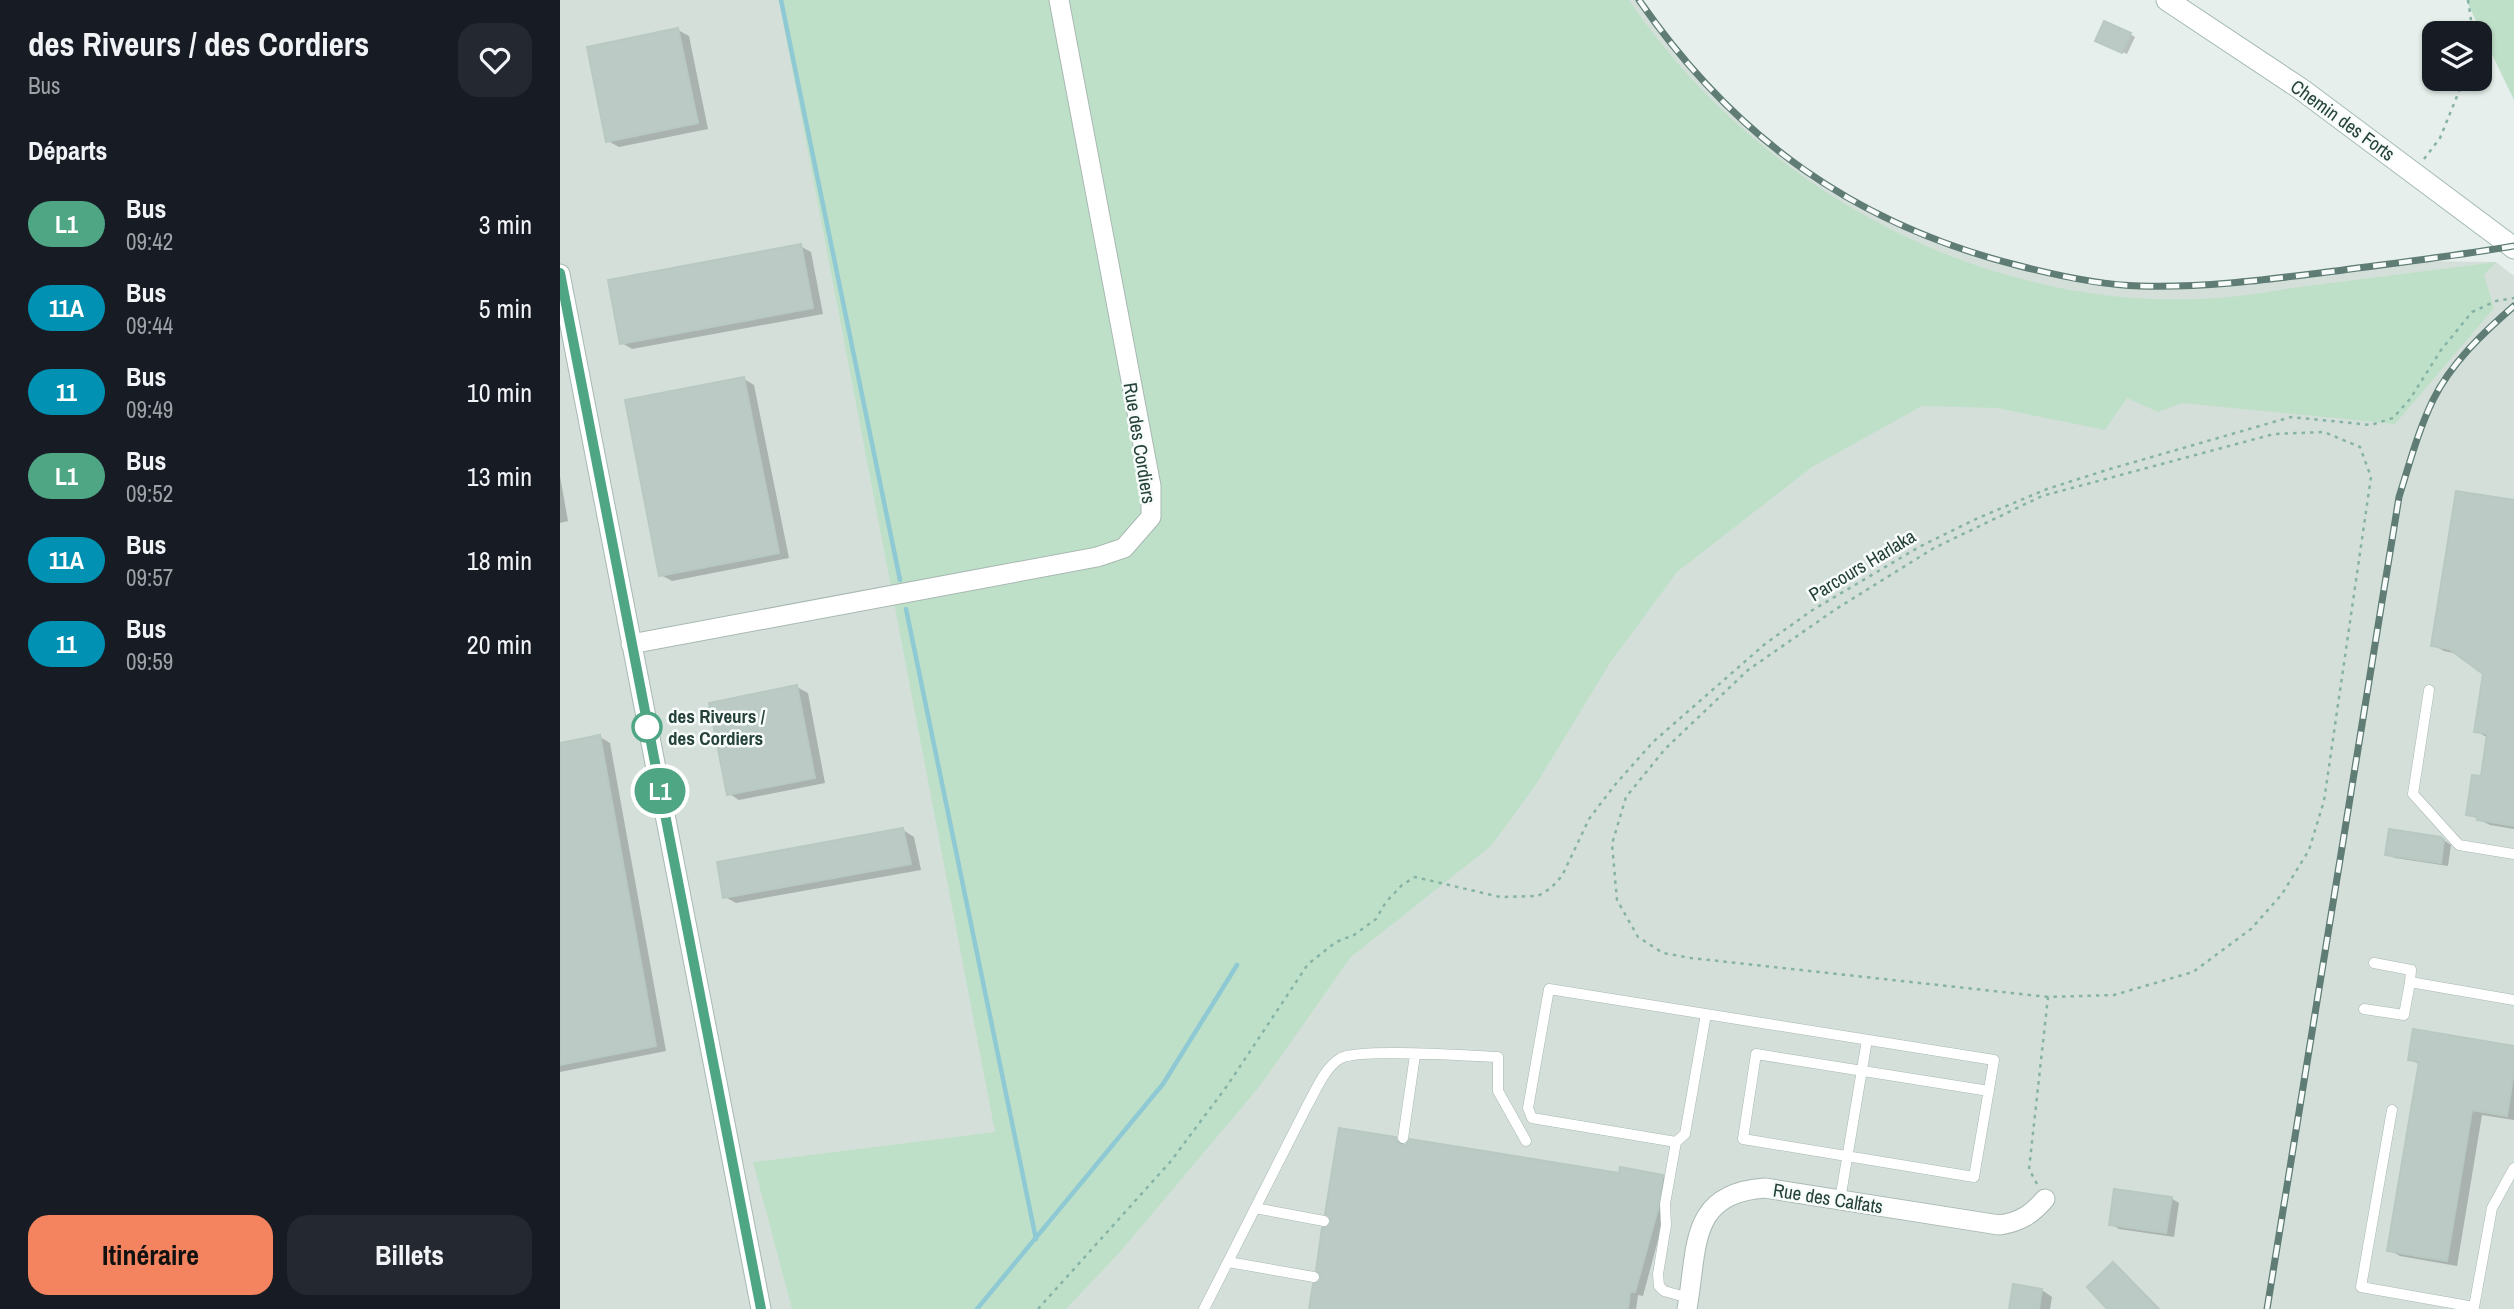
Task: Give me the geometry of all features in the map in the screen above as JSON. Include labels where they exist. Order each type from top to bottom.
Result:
[{"type":"street","name":"Rue des Cordiers","points":[[631,644],[1097,557],[1124,548],[1151,517],[1151,486],[1059,0]]},
{"type":"street","name":"Chemin des Forts","points":[[2166,0],[2301,89],[2514,248]]},
{"type":"street","points":[[560,274],[761,1309]]},
{"type":"street","name":"Rue des Calfats","points":[[1688,1303],[1700,1229],[1709,1210],[1721,1199],[1745,1189],[1765,1188],[1999,1225],[2017,1222],[2033,1214],[2045,1199]]},
{"type":"lane","points":[[2429,690],[2413,794],[2459,845],[2514,854]]},
{"type":"lane","points":[[2364,1009],[2404,1015],[2411,970],[2374,963]]},
{"type":"lane","points":[[2410,982],[2514,1000]]},
{"type":"lane","points":[[1676,1142],[1532,1118],[1528,1108],[1549,989],[1994,1060],[1989,1091],[1974,1177],[1743,1139],[1756,1054],[1989,1091]]},
{"type":"lane","points":[[1688,1303],[1664,1291],[1657,1278],[1666,1225],[1665,1204],[1676,1142],[1685,1134],[1706,1014]]},
{"type":"lane","points":[[1840,1200],[1867,1040]]},
{"type":"lane","points":[[1204,1309],[1307,1106],[1332,1066],[1342,1058],[1353,1055],[1497,1057],[1498,1091],[1525,1141]]},
{"type":"lane","points":[[1403,1138],[1415,1055]]},
{"type":"lane","points":[[2392,1110],[2361,1287],[2474,1307],[2492,1208],[2514,1168]]},
{"type":"lane","points":[[1255,1208],[1324,1222]]},
{"type":"lane","points":[[1228,1262],[1314,1277]]},
{"type":"path","points":[[2468,0],[2471,21]]},
{"type":"path","points":[[2414,172],[2440,138],[2460,91]]},
{"type":"path","name":"Parcours Harlaka","points":[[1038,1309],[1171,1161],[1227,1086],[1308,964],[1336,942],[1354,935],[1376,919],[1386,902],[1402,885],[1415,877],[1500,897],[1538,896],[1551,888],[1562,876],[1589,819],[1653,742],[1765,644],[1811,611],[1919,547],[2047,489],[2291,417],[2371,425],[2393,418],[2410,399],[2441,350],[2472,312],[2496,301],[2514,298]]},
{"type":"path","points":[[2324,432],[2360,447],[2371,477],[2323,801],[2309,850],[2282,894],[2251,929],[2193,972],[2113,995],[2049,997],[1705,960],[1663,953],[1638,937],[1617,900],[1612,844],[1626,797],[1665,749],[1748,670],[1836,609],[1934,548],[2042,496],[2274,435],[2324,432]]},
{"type":"path","points":[[2045,1199],[2029,1169],[2049,997]]},
{"type":"shaded area","points":[[560,0],[1639,0],[1694,73],[1730,110],[1794,164],[1876,214],[1926,237],[1981,257],[2092,281],[2139,286],[2264,280],[2407,261],[2496,262],[2514,276],[2514,1309],[560,1309]]},
{"type":"green space","points":[[779,0],[1629,0],[1682,68],[1743,129],[1811,182],[1884,226],[1963,261],[2045,285],[2130,298],[2240,296],[2496,262],[2484,275],[2494,308],[2395,424],[2182,403],[2158,412],[2127,398],[2105,430],[1997,408],[1922,406],[1812,467],[1677,572],[1610,663],[1535,786],[1491,846],[1351,957],[1259,1087],[1120,1252],[1066,1309],[792,1309],[753,1162],[995,1132]]},
{"type":"green space","points":[[2466,0],[2514,0],[2514,100],[2492,54],[2492,21],[2476,21]]},
{"type":"building","points":[[2104,21],[2131,33],[2122,53],[2095,41]]},
{"type":"building","points":[[678,28],[698,123],[606,142],[587,47]]},
{"type":"building","points":[[801,244],[813,308],[620,344],[608,280]]},
{"type":"building","points":[[744,377],[779,553],[659,576],[625,400]]},
{"type":"building","points":[[2456,491],[2514,500],[2514,826],[2477,820],[2478,817],[2466,815],[2472,775],[2481,776],[2487,734],[2474,732],[2483,674],[2449,649],[2431,646]]},
{"type":"building","points":[[797,685],[815,778],[727,795],[709,703]]},
{"type":"building","points":[[600,735],[656,1046],[560,1065],[560,743]]},
{"type":"building","points":[[903,828],[911,864],[723,898],[717,862]]},
{"type":"building","points":[[2389,829],[2441,837],[2444,840],[2441,863],[2385,855]]},
{"type":"building","points":[[2413,1029],[2514,1046],[2514,1071],[2507,1116],[2472,1110],[2447,1261],[2387,1251],[2419,1062],[2408,1060]]},
{"type":"building","points":[[1339,1128],[1396,1137],[1396,1141],[1401,1145],[1406,1145],[1410,1139],[1619,1173],[1620,1167],[1663,1175],[1658,1209],[1635,1292],[1630,1292],[1628,1309],[1309,1309],[1313,1284],[1321,1278],[1316,1270],[1322,1228],[1329,1226],[1331,1222],[1325,1214]]},
{"type":"building","points":[[2114,1189],[2172,1197],[2166,1233],[2109,1225]]},
{"type":"building","points":[[2113,1262],[2158,1309],[2107,1309],[2087,1287]]},
{"type":"building","points":[[2013,1284],[2042,1289],[2039,1309],[2009,1309]]},
{"type":"waterway","points":[[781,0],[900,580]]},
{"type":"waterway","points":[[906,609],[1036,1239]]},
{"type":"waterway","points":[[977,1309],[1163,1084],[1237,965]]},
{"type":"railway","points":[[1639,0],[1676,50],[1716,94],[1758,134],[1804,170],[1905,227],[1960,248],[2020,266],[2110,284],[2189,286],[2287,277],[2514,246]]},
{"type":"railway","points":[[2267,1309],[2399,497],[2414,448],[2440,386],[2469,349],[2514,306]]},
{"type":"bus line","name":"L1","points":[[560,273],[761,1309]]},
{"type":"place","name":"des Riveurs / des Cordiers","points":[[647,727]]}]
